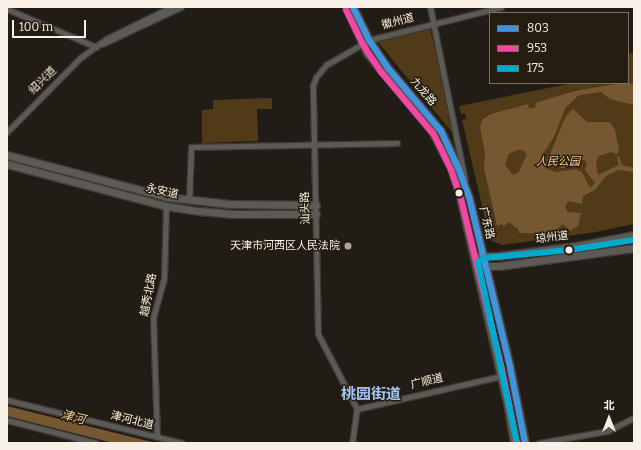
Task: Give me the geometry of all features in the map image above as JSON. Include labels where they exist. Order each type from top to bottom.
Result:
[{"type":"main road","name":"九龙路","points":[[346,7],[362,44],[383,74],[432,131],[451,168],[459,194]]},
{"type":"main road","name":"九龙路","points":[[353,7],[369,40],[388,68],[441,131],[469,197]]},
{"type":"main road","name":"永安道","points":[[7,155],[155,194],[189,200],[264,205],[316,205]]},
{"type":"main road","name":"永安道","points":[[7,164],[166,206],[233,214],[316,214]]},
{"type":"main road","name":"广东路","points":[[459,194],[501,376],[514,443]]},
{"type":"main road","name":"广东路","points":[[469,197],[516,395],[525,443]]},
{"type":"main road","name":"琼州道","points":[[472,254],[483,256],[599,243],[634,235]]},
{"type":"main road","name":"琼州道","points":[[485,266],[570,258],[634,248]]},
{"type":"main road","points":[[475,264],[485,266]]},
{"type":"street","name":"绍兴道","points":[[7,132],[80,58],[96,47],[171,7]]},
{"type":"street","name":"绍兴道","points":[[96,47],[181,7]]},
{"type":"street","name":"广东路","points":[[430,7],[469,197]]},
{"type":"street","name":"徽州道","points":[[369,40],[501,7]]},
{"type":"street","points":[[7,9],[96,47]]},
{"type":"street","name":"汕头路","points":[[357,409],[318,334],[316,205],[311,90],[316,77],[326,66],[369,40]]},
{"type":"street","points":[[189,200],[191,147],[397,143]]},
{"type":"street","name":"越秀北路","points":[[157,437],[153,318],[164,278],[166,206]]},
{"type":"street","name":"广顺道","points":[[357,409],[501,376]]},
{"type":"street","name":"津河北道","points":[[7,400],[182,443]]},
{"type":"street","points":[[352,443],[357,409]]},
{"type":"street","points":[[539,443],[607,431],[634,418]]},
{"type":"street","points":[[7,420],[96,443]]},
{"type":"green space","points":[[430,29],[447,94],[454,135],[378,42]]},
{"type":"green space","name":"人民公园","points":[[634,53],[634,224],[596,232],[502,245],[490,240],[462,120],[466,119],[465,113],[461,114],[459,106],[568,84],[629,84],[629,54]]},
{"type":"green space","points":[[272,98],[272,109],[257,109],[258,141],[202,143],[202,110],[213,109],[213,100]]},
{"type":"shaded area","points":[[616,84],[634,84],[634,105],[610,99],[601,92],[579,95],[566,107],[554,137],[543,154],[543,163],[548,169],[556,172],[576,169],[582,172],[590,188],[595,183],[585,170],[587,163],[584,160],[580,160],[575,164],[563,168],[553,166],[547,161],[566,116],[573,109],[587,122],[610,122],[615,130],[619,150],[617,154],[611,152],[599,156],[596,162],[598,175],[619,165],[617,157],[619,156],[622,165],[634,168],[634,172],[618,170],[606,176],[595,190],[583,196],[582,204],[568,201],[565,207],[568,212],[581,213],[578,226],[570,231],[563,224],[558,228],[558,233],[552,234],[519,233],[519,230],[509,222],[504,226],[501,224],[497,226],[484,168],[485,153],[480,127],[482,120],[491,114],[528,104],[529,109],[536,107],[535,103],[575,91]],"holes":[[[517,150],[522,150],[527,154],[519,172],[513,175],[505,165],[509,154]]]},
{"type":"shaded area","name":"津河","points":[[7,406],[156,443],[113,443],[7,416]]},
{"type":"transit line","name":"803","points":[[353,7],[369,40],[388,68],[441,131],[458,167],[469,197],[510,367],[525,443]]},
{"type":"transit line","name":"953","points":[[346,10],[362,43],[381,72],[434,135],[451,170],[461,199],[502,369],[517,443]]},
{"type":"transit line","name":"175","points":[[517,443],[478,262],[484,258],[569,250],[633,240]]},
{"type":"place","name":"天津市河西区人民法院","points":[[348,246]]},
{"type":"district","name":"桃园街道","points":[[371,395]]}]
